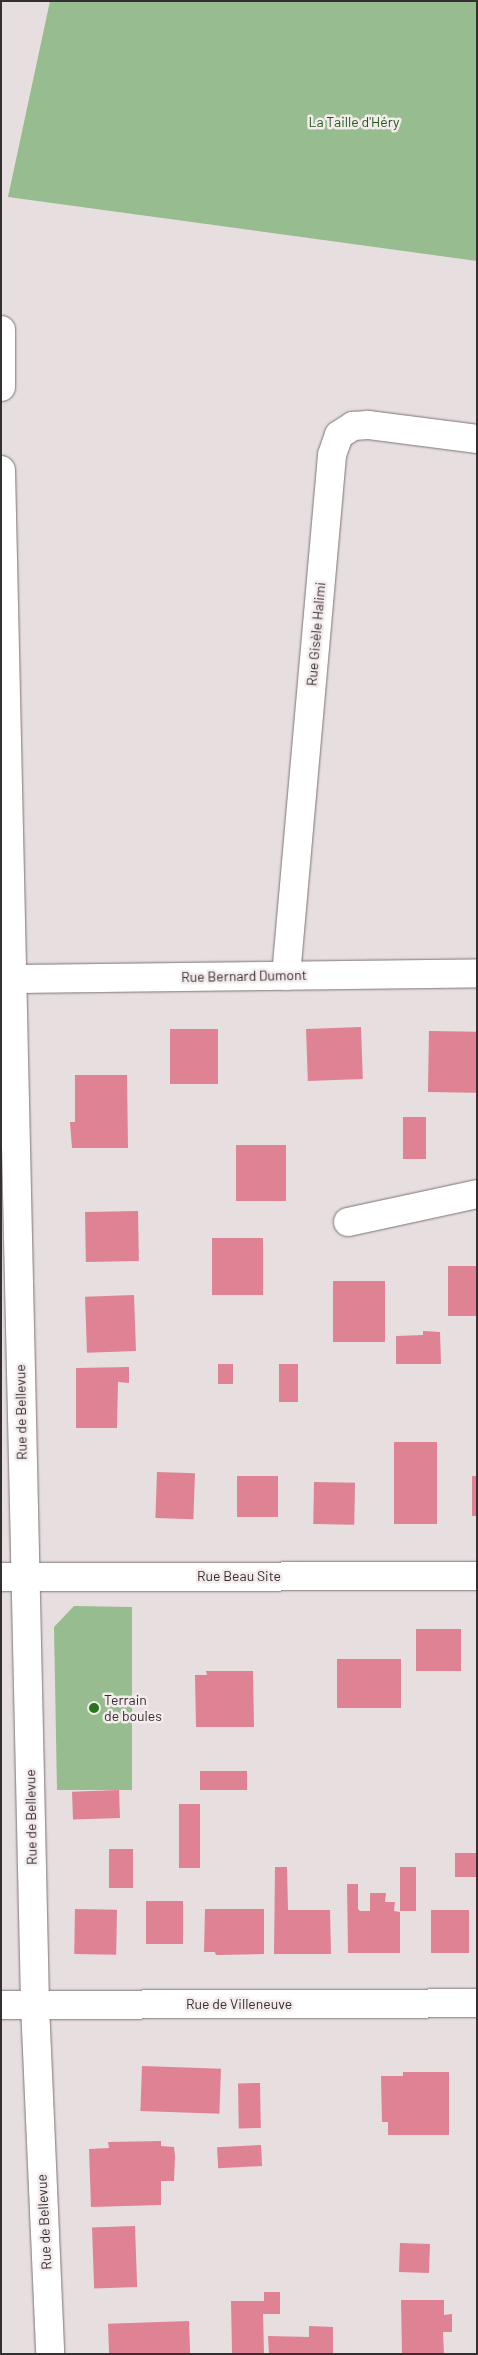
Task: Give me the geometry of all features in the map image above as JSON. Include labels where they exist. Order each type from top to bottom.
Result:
[{"type":"street","points":[[1,387],[2,339]]},
{"type":"street","name":"Rue Gisèle Halimi","points":[[286,976],[332,454],[339,435],[353,426],[368,425],[477,439]]},
{"type":"street","name":"Rue de Bellevue","points":[[1,470],[3,695],[11,979],[13,1577],[35,2005],[50,2354]]},
{"type":"street","name":"Rue Bernard Dumont","points":[[11,979],[477,973]]},
{"type":"street","points":[[348,1222],[477,1194]]},
{"type":"street","name":"Rue Beau Site","points":[[13,1577],[477,1576]]},
{"type":"street","name":"Rue de Villeneuve","points":[[1,2005],[477,2003]]},
{"type":"green space","name":"La Taille d'Héry","points":[[50,1],[477,1],[477,261],[8,197]]},
{"type":"green space","name":"Terrain de boules","points":[[74,1606],[132,1607],[132,1790],[57,1790],[54,1627]]},
{"type":"building","points":[[361,1027],[363,1079],[308,1081],[306,1029]]},
{"type":"building","points":[[170,1029],[218,1029],[218,1084],[170,1084]]},
{"type":"building","points":[[429,1031],[477,1032],[476,1093],[428,1092]]},
{"type":"building","points":[[75,1075],[127,1075],[128,1148],[72,1148],[70,1122],[75,1122]]},
{"type":"building","points":[[403,1117],[426,1117],[426,1159],[403,1159]]},
{"type":"building","points":[[236,1145],[286,1145],[286,1201],[236,1201]]},
{"type":"building","points":[[138,1211],[139,1261],[86,1262],[85,1212]]},
{"type":"building","points":[[212,1238],[263,1238],[263,1295],[212,1295]]},
{"type":"building","points":[[448,1266],[477,1266],[477,1316],[448,1316]]},
{"type":"building","points":[[333,1281],[385,1281],[385,1342],[333,1342]]},
{"type":"building","points":[[134,1295],[136,1351],[87,1353],[85,1297]]},
{"type":"building","points":[[423,1331],[440,1332],[441,1364],[396,1364],[396,1336],[423,1335]]},
{"type":"building","points":[[218,1364],[233,1364],[233,1384],[218,1384]]},
{"type":"building","points":[[279,1364],[298,1364],[298,1402],[279,1402]]},
{"type":"building","points":[[129,1367],[129,1383],[118,1382],[117,1428],[76,1428],[76,1368]]},
{"type":"building","points":[[394,1442],[437,1442],[437,1524],[394,1524]]},
{"type":"building","points":[[157,1472],[195,1473],[193,1519],[155,1518]]},
{"type":"building","points":[[237,1476],[278,1476],[278,1517],[237,1517]]},
{"type":"building","points":[[472,1476],[477,1476],[477,1516],[472,1516]]},
{"type":"building","points":[[314,1482],[355,1483],[354,1525],[313,1524]]},
{"type":"building","points":[[416,1629],[461,1629],[461,1671],[416,1671]]},
{"type":"building","points":[[337,1659],[401,1659],[401,1708],[337,1708]]},
{"type":"building","points":[[206,1671],[253,1671],[254,1727],[196,1727],[195,1675],[207,1675]]},
{"type":"building","points":[[200,1771],[247,1771],[247,1790],[200,1790]]},
{"type":"building","points":[[119,1790],[120,1818],[73,1820],[72,1792]]},
{"type":"building","points":[[179,1804],[200,1804],[200,1868],[179,1868]]},
{"type":"building","points":[[109,1849],[133,1849],[133,1888],[109,1888]]},
{"type":"building","points":[[455,1853],[477,1853],[477,1877],[455,1877]]},
{"type":"building","points":[[275,1867],[287,1867],[288,1910],[330,1910],[331,1954],[274,1954]]},
{"type":"building","points":[[400,1867],[416,1867],[416,1911],[400,1911]]},
{"type":"building","points":[[347,1884],[358,1884],[358,1909],[360,1911],[370,1911],[370,1893],[386,1893],[385,1902],[395,1902],[394,1911],[400,1912],[400,1953],[348,1953]]},
{"type":"building","points":[[146,1901],[183,1901],[183,1944],[146,1944]]},
{"type":"building","points":[[75,1909],[117,1910],[116,1955],[74,1954]]},
{"type":"building","points":[[205,1909],[264,1909],[264,1954],[216,1955],[215,1952],[204,1952]]},
{"type":"building","points":[[431,1910],[469,1910],[469,1953],[431,1953]]},
{"type":"building","points":[[142,2066],[221,2069],[219,2114],[140,2111]]},
{"type":"building","points":[[403,2072],[449,2072],[449,2135],[388,2135],[388,2122],[382,2122],[381,2076],[403,2076]]},
{"type":"building","points":[[238,2083],[260,2083],[261,2128],[239,2128]]},
{"type":"building","points":[[161,2141],[161,2146],[174,2147],[175,2156],[174,2181],[161,2181],[161,2205],[91,2207],[89,2149],[109,2148],[108,2142]]},
{"type":"building","points":[[261,2145],[262,2166],[218,2168],[217,2147]]},
{"type":"building","points":[[135,2226],[137,2287],[94,2288],[92,2228]]},
{"type":"building","points":[[400,2243],[430,2244],[429,2273],[399,2272]]},
{"type":"building","points":[[264,2292],[280,2292],[280,2314],[263,2314],[264,2354],[232,2354],[231,2301],[264,2301]]},
{"type":"building","points":[[401,2300],[444,2300],[444,2315],[452,2314],[452,2332],[443,2332],[444,2354],[402,2354]]},
{"type":"building","points":[[189,2321],[190,2354],[109,2354],[108,2324]]},
{"type":"building","points":[[309,2326],[333,2327],[333,2354],[269,2354],[268,2336],[309,2337]]},
{"type":"place","name":"Terrain de boules","points":[[94,1708]]}]
